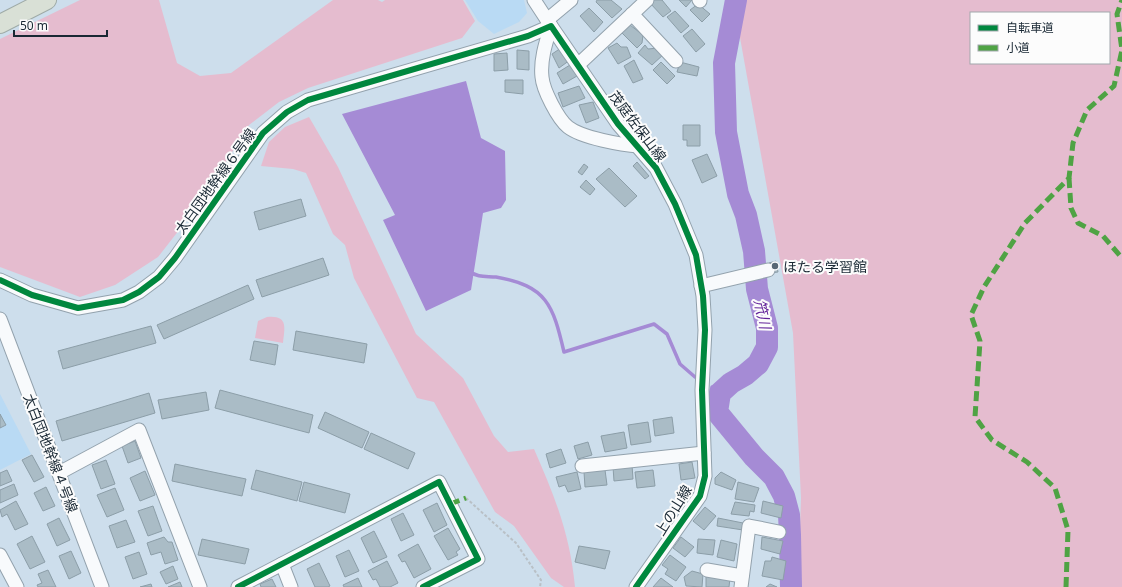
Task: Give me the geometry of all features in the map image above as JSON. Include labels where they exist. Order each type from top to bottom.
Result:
[{"type":"highway","points":[[0,24],[47,0]]},
{"type":"street","name":"茂庭佐保山線","points":[[534,0],[579,64],[618,124],[639,146],[656,168],[675,204],[696,255],[701,286],[705,330],[702,390]]},
{"type":"street","name":"太白団地幹線６号線","points":[[0,280],[32,295],[78,308],[122,300],[140,292],[159,277],[175,258],[263,133],[287,112],[308,100],[528,36],[549,23],[571,0]]},
{"type":"street","points":[[579,64],[647,0]]},
{"type":"street","points":[[632,14],[676,61]]},
{"type":"street","name":"茂庭佐保山線","points":[[549,23],[543,53],[542,77],[552,105],[568,127],[592,137],[621,144],[639,146]]},
{"type":"street","points":[[701,286],[768,270]]},
{"type":"street","name":"太白団地幹線４号線","points":[[0,319],[102,587]]},
{"type":"street","name":"上の山線","points":[[636,587],[700,496],[705,476],[702,390]]},
{"type":"street","points":[[59,473],[139,430],[200,587]]},
{"type":"street","points":[[582,466],[704,453]]},
{"type":"street","points":[[238,587],[439,482],[478,559],[423,587]]},
{"type":"street","points":[[707,570],[742,581],[749,526],[779,532]]},
{"type":"street","points":[[0,555],[17,587]]},
{"type":"street","points":[[282,564],[291,587]]},
{"type":"path","points":[[466,498],[516,543],[541,580],[540,587]]},
{"type":"shaded area","points":[[80,0],[159,0],[177,63],[200,76],[231,73],[333,0],[378,0],[382,2],[385,0],[463,0],[475,21],[462,38],[308,88],[279,102],[249,125],[201,202],[158,257],[115,285],[80,297],[0,267],[0,39]]},
{"type":"shaded area","points":[[465,0],[524,0],[527,13],[519,22],[494,34],[478,21]]},
{"type":"shaded area","points":[[745,0],[1122,0],[1122,587],[798,587],[801,498],[793,333],[739,32]]},
{"type":"shaded area","points":[[466,81],[481,138],[505,151],[506,200],[501,208],[483,213],[471,290],[426,311],[383,220],[395,215],[342,114]]},
{"type":"shaded area","points":[[309,117],[338,167],[416,334],[463,378],[494,436],[508,452],[534,449],[549,483],[560,516],[573,568],[575,587],[564,587],[551,578],[514,526],[495,512],[434,402],[417,398],[354,278],[345,245],[333,234],[306,173],[293,169],[261,166],[269,142],[285,127]]},
{"type":"shaded area","points":[[267,317],[279,318],[284,323],[283,343],[255,338],[258,321]]},
{"type":"shaded area","points":[[0,394],[31,454],[0,470]]},
{"type":"building","points":[[597,0],[611,0],[622,9],[612,18],[596,2]]},
{"type":"building","points":[[654,0],[662,0],[671,11],[663,17],[650,3]]},
{"type":"building","points":[[679,0],[692,0],[686,7]]},
{"type":"building","points":[[698,4],[710,14],[702,22],[690,10]]},
{"type":"building","points":[[589,8],[603,22],[594,32],[580,16]]},
{"type":"building","points":[[675,11],[689,26],[681,33],[667,17]]},
{"type":"building","points":[[630,25],[643,35],[642,43],[637,48],[621,32]]},
{"type":"building","points":[[692,29],[705,44],[696,52],[683,36]]},
{"type":"building","points":[[617,43],[621,47],[627,47],[631,57],[618,64],[608,48]]},
{"type":"building","points":[[645,45],[648,49],[658,48],[664,54],[652,65],[638,53]]},
{"type":"building","points":[[561,48],[570,60],[559,68],[552,54]]},
{"type":"building","points":[[517,50],[529,51],[529,70],[517,69]]},
{"type":"building","points":[[507,53],[508,70],[494,71],[494,54]]},
{"type":"building","points":[[634,60],[643,79],[633,83],[624,66]]},
{"type":"building","points":[[661,62],[675,76],[667,84],[653,70]]},
{"type":"building","points":[[680,62],[699,67],[697,76],[677,72]]},
{"type":"building","points":[[570,65],[577,76],[563,84],[557,73]]},
{"type":"building","points":[[505,80],[523,80],[523,94],[505,92]]},
{"type":"building","points":[[579,86],[585,98],[563,107],[558,93]]},
{"type":"building","points":[[593,102],[599,118],[586,123],[579,105]]},
{"type":"building","points":[[683,125],[700,125],[700,146],[687,146],[687,140],[683,140]]},
{"type":"building","points":[[707,154],[717,176],[702,183],[692,160]]},
{"type":"building","points":[[637,162],[649,176],[645,179],[633,166]]},
{"type":"building","points":[[584,164],[588,167],[582,175],[578,172]]},
{"type":"building","points":[[609,168],[637,196],[625,207],[596,179]]},
{"type":"building","points":[[586,180],[595,189],[590,195],[580,187]]},
{"type":"building","points":[[301,199],[306,216],[259,230],[254,212]]},
{"type":"building","points":[[323,258],[329,275],[262,297],[256,280]]},
{"type":"building","points":[[776,261],[778,272],[771,273],[769,263]]},
{"type":"building","points":[[248,285],[254,299],[164,339],[157,325]]},
{"type":"building","points":[[151,326],[156,343],[63,369],[58,351]]},
{"type":"building","points":[[296,331],[367,344],[364,363],[293,350]]},
{"type":"building","points":[[254,341],[278,345],[275,365],[250,360]]},
{"type":"building","points":[[220,390],[313,415],[309,433],[215,408]]},
{"type":"building","points":[[206,392],[209,410],[162,419],[158,400]]},
{"type":"building","points":[[149,393],[155,413],[62,441],[56,421]]},
{"type":"building","points":[[325,412],[369,432],[362,448],[318,428]]},
{"type":"building","points":[[0,414],[6,425],[0,428]]},
{"type":"building","points":[[672,417],[674,433],[655,436],[653,420]]},
{"type":"building","points":[[648,422],[651,442],[631,445],[628,425]]},
{"type":"building","points":[[624,432],[627,448],[605,452],[601,436]]},
{"type":"building","points":[[371,433],[415,453],[408,469],[364,449]]},
{"type":"building","points":[[135,441],[141,458],[128,463],[122,446]]},
{"type":"building","points":[[588,442],[592,455],[578,459],[574,446]]},
{"type":"building","points":[[561,449],[566,463],[550,468],[546,454]]},
{"type":"building","points":[[32,455],[44,477],[34,482],[22,460]]},
{"type":"building","points":[[106,460],[115,484],[101,489],[92,465]]},
{"type":"building","points":[[692,462],[695,478],[681,480],[679,464]]},
{"type":"building","points":[[175,464],[246,479],[242,496],[172,481]]},
{"type":"building","points":[[632,465],[633,479],[614,481],[613,467]]},
{"type":"building","points":[[7,470],[12,481],[0,486],[0,473]]},
{"type":"building","points":[[256,470],[302,482],[297,501],[251,489]]},
{"type":"building","points":[[605,470],[607,485],[585,487],[584,472]]},
{"type":"building","points":[[653,470],[655,486],[637,488],[635,472]]},
{"type":"building","points":[[145,471],[155,495],[140,501],[130,478]]},
{"type":"building","points":[[577,472],[581,489],[568,492],[565,485],[559,487],[556,477]]},
{"type":"building","points":[[721,472],[736,480],[732,490],[715,484],[715,478]]},
{"type":"building","points":[[304,482],[350,494],[345,513],[299,501]]},
{"type":"building","points":[[738,482],[759,488],[754,502],[735,499]]},
{"type":"building","points":[[14,484],[18,495],[0,503],[0,490]]},
{"type":"building","points":[[46,487],[55,506],[43,511],[34,493]]},
{"type":"building","points":[[115,488],[124,510],[107,517],[97,495]]},
{"type":"building","points":[[16,501],[28,524],[15,530],[7,514],[2,517],[0,510]]},
{"type":"building","points":[[763,501],[783,506],[781,518],[761,513]]},
{"type":"building","points":[[735,502],[755,505],[754,512],[750,511],[749,516],[731,514]]},
{"type":"building","points":[[437,503],[447,525],[434,532],[423,510]]},
{"type":"building","points":[[153,506],[162,531],[148,536],[138,511]]},
{"type":"building","points":[[705,507],[716,516],[704,530],[693,521]]},
{"type":"building","points":[[403,513],[414,535],[401,541],[391,519]]},
{"type":"building","points":[[59,518],[70,540],[57,546],[47,524]]},
{"type":"building","points":[[718,518],[743,523],[743,530],[717,526]]},
{"type":"building","points":[[126,520],[135,542],[117,548],[109,526]]},
{"type":"building","points":[[448,528],[460,549],[456,552],[458,555],[448,560],[434,536]]},
{"type":"building","points":[[374,531],[387,557],[373,563],[361,538]]},
{"type":"building","points":[[32,536],[45,562],[30,569],[17,544]]},
{"type":"building","points":[[164,537],[168,542],[172,542],[178,560],[165,564],[161,552],[151,555],[147,543]]},
{"type":"building","points":[[681,537],[694,547],[685,557],[673,548]]},
{"type":"building","points":[[762,537],[783,541],[780,554],[761,549]]},
{"type":"building","points":[[202,539],[249,549],[245,564],[198,555]]},
{"type":"building","points":[[698,539],[715,540],[713,555],[697,553]]},
{"type":"building","points":[[721,540],[737,544],[734,561],[717,557]]},
{"type":"building","points":[[418,544],[431,569],[414,578],[405,561],[402,562],[398,555]]},
{"type":"building","points":[[579,546],[610,551],[605,569],[575,562]]},
{"type":"building","points":[[349,550],[359,571],[345,577],[336,556]]},
{"type":"building","points":[[71,551],[81,573],[69,579],[59,556]]},
{"type":"building","points":[[139,552],[147,574],[133,579],[125,557]]},
{"type":"building","points":[[670,555],[686,567],[676,581],[665,574],[668,569],[662,565]]},
{"type":"building","points":[[772,557],[786,561],[783,580],[762,576],[765,561],[771,561]]},
{"type":"building","points":[[387,561],[398,583],[390,587],[380,587],[376,579],[373,580],[368,571]]},
{"type":"building","points":[[319,563],[330,586],[328,587],[315,587],[307,569]]},
{"type":"building","points":[[173,566],[178,579],[166,584],[160,572]]},
{"type":"building","points":[[48,570],[56,587],[38,587],[37,585],[42,583],[38,574]]},
{"type":"building","points":[[692,571],[703,574],[702,587],[686,586],[684,577]]},
{"type":"building","points":[[706,575],[730,578],[729,587],[706,587]]},
{"type":"building","points":[[358,578],[362,587],[344,587],[343,585]]},
{"type":"building","points":[[661,578],[673,587],[653,587]]},
{"type":"building","points":[[272,579],[276,587],[261,587],[260,584]]},
{"type":"building","points":[[180,582],[182,587],[168,587]]},
{"type":"building","points":[[151,584],[152,587],[140,587]]},
{"type":"building","points":[[770,584],[777,587],[766,587]]},
{"type":"waterway","name":"笊川","points":[[736,0],[724,63],[726,132],[738,194],[746,215],[754,251],[757,289],[767,328],[767,347],[758,364],[745,375],[731,383],[720,393],[717,412],[754,457],[774,477],[784,496],[789,515],[791,587]]},
{"type":"waterway","points":[[469,271],[479,276],[496,277],[513,281],[527,286],[537,292],[545,300],[551,310],[556,322],[564,352],[654,324],[667,334],[680,364],[695,377]]},
{"type":"waterway","points":[[712,387],[720,393]]},
{"type":"marked path","points":[[1066,587],[1068,530],[1055,488],[1027,462],[992,440],[975,417],[980,341],[971,315],[984,287],[1025,223],[1069,178],[1073,143],[1087,110],[1114,86],[1122,50],[1117,14],[1122,0]]},
{"type":"marked path","points":[[1069,178],[1071,208],[1078,223],[1103,236],[1122,258]]},
{"type":"marked path","points":[[450,504],[466,498]]},
{"type":"cycle path","points":[[0,280],[32,295],[78,308],[123,300],[139,292],[159,277],[175,258],[263,133],[287,112],[308,100],[528,36],[551,26],[618,124],[656,168],[675,204],[696,255],[703,296],[705,330],[702,390],[705,476],[700,496],[636,587]]},
{"type":"cycle path","points":[[238,587],[439,482],[478,559],[423,587]]},
{"type":"place","name":"ほたる学習館","points":[[775,266]]}]
